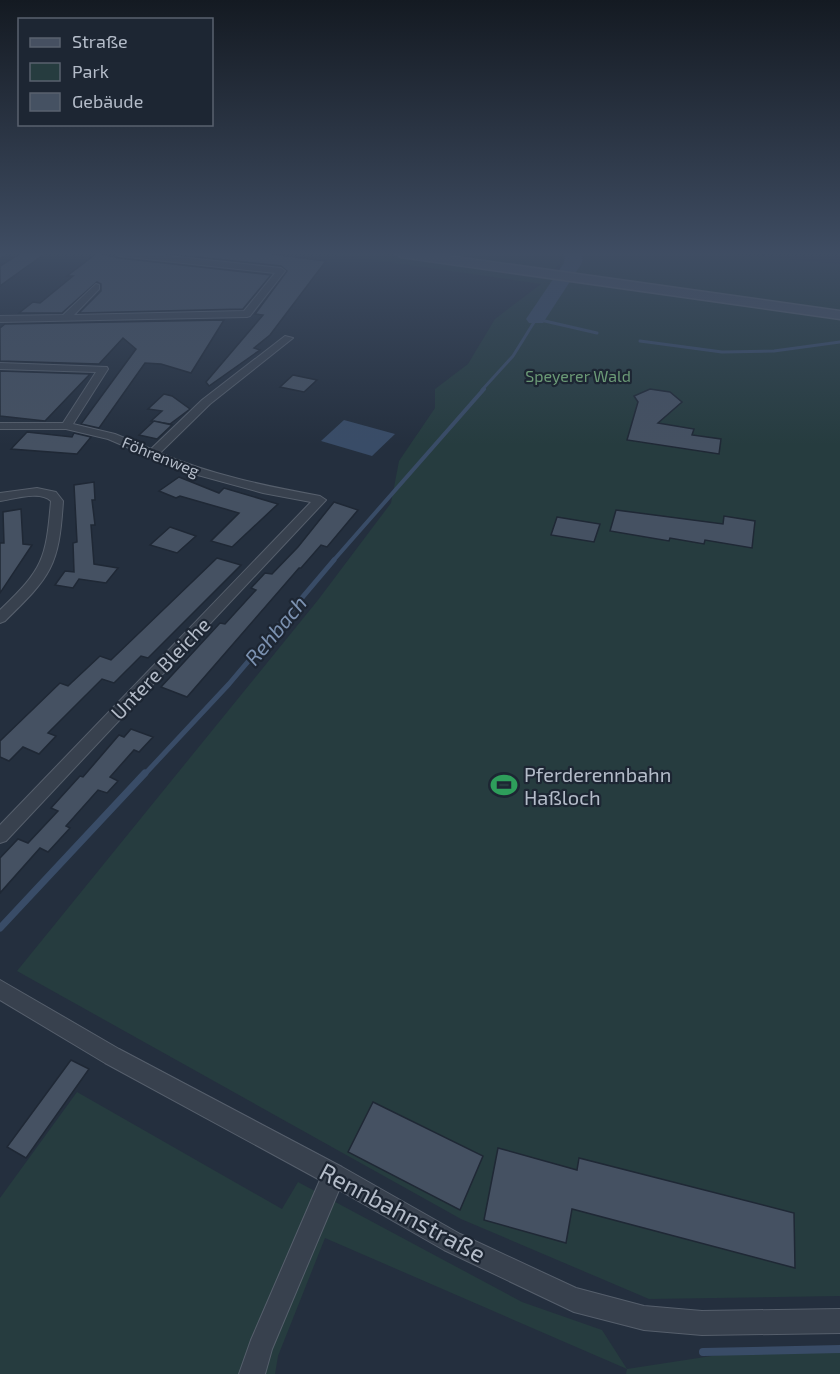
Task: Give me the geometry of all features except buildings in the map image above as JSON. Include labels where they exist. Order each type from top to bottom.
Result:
[{"type":"street","points":[[0,319],[105,317]]},
{"type":"street","points":[[154,453],[206,402],[288,338]]},
{"type":"street","points":[[0,366],[103,369],[66,426]]},
{"type":"street","name":"Föhrenweg","points":[[0,426],[66,426],[111,436],[187,469],[263,489],[320,500]]},
{"type":"street","points":[[0,497],[47,493],[57,501],[52,558],[35,584],[0,618]]},
{"type":"street","name":"Untere Bleiche","points":[[0,836],[320,500]]},
{"type":"street","name":"Rennbahnstraße","points":[[0,989],[112,1056],[334,1175],[452,1242],[574,1300],[644,1318],[702,1323],[840,1321]]},
{"type":"street","points":[[252,1374],[264,1338],[334,1175]]},
{"type":"green space","name":"Pferderennbahn Haßloch","points":[[497,317],[840,318],[840,1296],[649,1299],[461,1219],[17,971],[318,600],[391,503],[399,461],[435,408],[435,389],[468,364]]},
{"type":"green space","points":[[77,1092],[282,1209],[298,1182],[522,1302],[602,1330],[627,1369],[325,1238],[278,1356],[275,1374],[0,1374],[0,1198]]},
{"type":"green space","points":[[840,1350],[840,1374],[626,1374],[627,1369],[718,1355]]},
{"type":"water","points":[[344,420],[395,434],[372,456],[321,441]]},
{"type":"waterway","name":"Rehbach","points":[[482,390],[513,356],[536,319],[597,333]]},
{"type":"waterway","name":"Rehbach","points":[[640,341],[722,352],[774,351],[840,342]]},
{"type":"waterway","name":"Rehbach","points":[[333,561],[484,389]]},
{"type":"waterway","name":"Rehbach","points":[[144,775],[229,684],[334,560]]},
{"type":"waterway","name":"Rehbach","points":[[0,928],[145,773]]},
{"type":"waterway","points":[[703,1352],[840,1349]]},
{"type":"place","name":"Pferderennbahn Haßloch","points":[[504,785]]},
{"type":"park label","name":"Speyerer Wald","points":[[578,375]]}]
